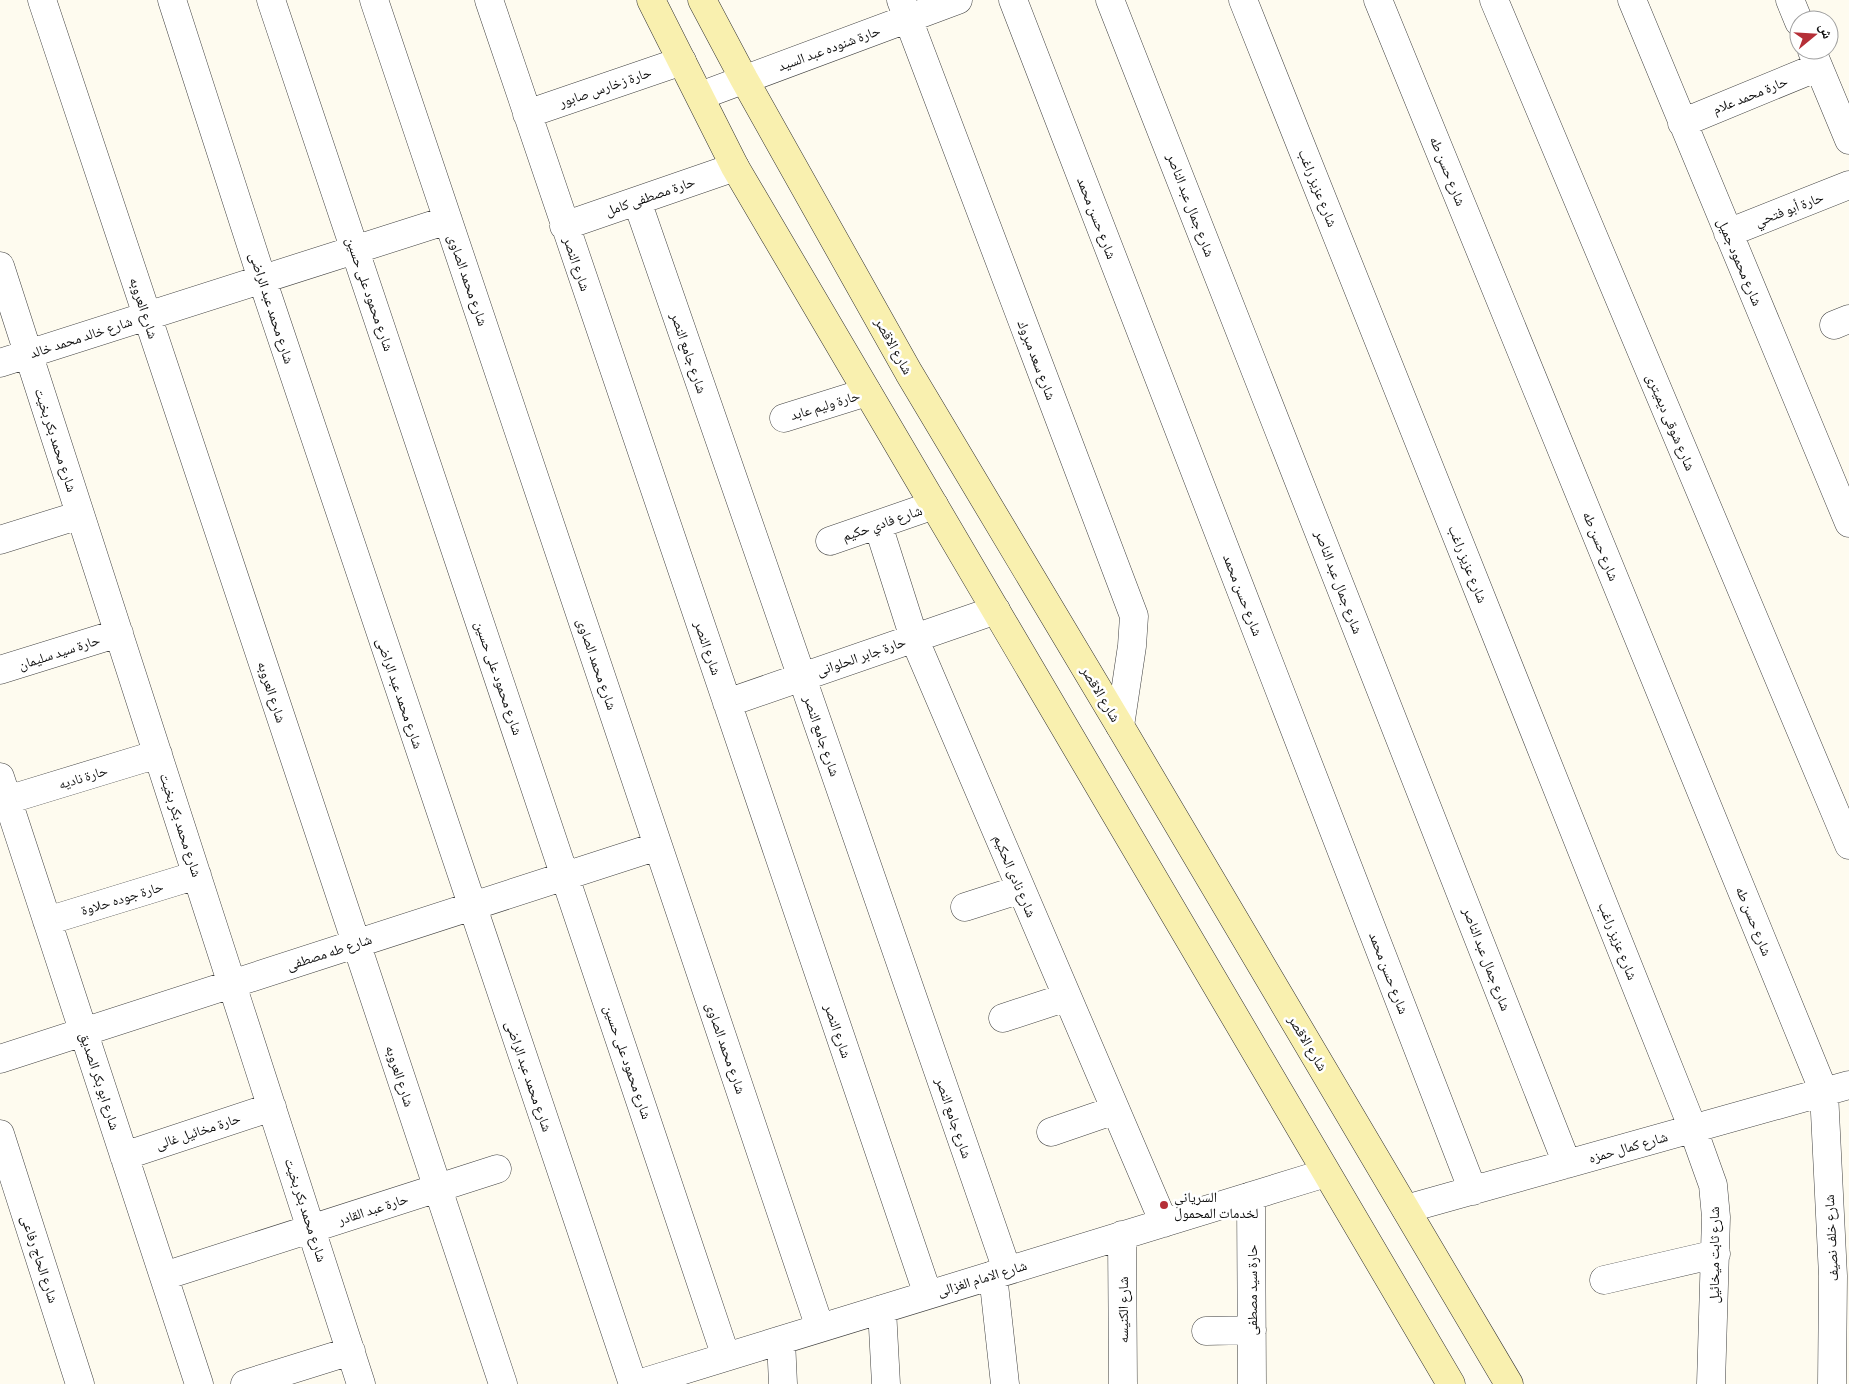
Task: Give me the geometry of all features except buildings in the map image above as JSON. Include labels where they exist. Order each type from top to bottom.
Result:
[{"type":"street","name":"شارع العروبه","points":[[42,0],[502,1384]]},
{"type":"street","name":"شارع محمد عبد الراضى","points":[[172,0],[262,279],[633,1384]]},
{"type":"street","name":"شارع محمود على حسين","points":[[271,0],[565,876],[712,1368]]},
{"type":"street","name":"شارع محمد الصاوى","points":[[374,0],[820,1328]]},
{"type":"street","name":"شارع النصر","points":[[488,0],[928,1295]]},
{"type":"street","points":[[651,0],[735,167],[1451,1384]]},
{"type":"street","name":"شارع الاقصر","points":[[702,0],[744,79],[909,373],[1509,1384]]},
{"type":"street","name":"حارة شنوده عبد السيد","points":[[700,96],[744,79],[904,9],[958,0]]},
{"type":"street","name":"شارع حسن محمد","points":[[1013,0],[1473,1190]]},
{"type":"street","name":"شارع جمال عبد الناصر","points":[[1110,0],[1567,1164]]},
{"type":"street","name":"شارع عزيز راغب","points":[[1243,0],[1692,1129]]},
{"type":"street","name":"شارع حسن طه","points":[[1378,0],[1836,1088]]},
{"type":"street","name":"شارع شوقى ديميترى","points":[[1494,0],[1849,845]]},
{"type":"street","name":"شارع محمود جميل","points":[[1632,0],[1849,523]]},
{"type":"street","name":"شارع سعد مبروك","points":[[904,9],[1134,616],[1132,646],[1120,726]]},
{"type":"street","name":"حارة محمد علام","points":[[1682,122],[1811,60]]},
{"type":"street","points":[[1816,60],[1849,140]]},
{"type":"street","name":"حارة زخارس صابور","points":[[527,114],[682,61]]},
{"type":"street","name":"حارة مصطفى كامل","points":[[564,226],[735,167]]},
{"type":"street","name":"حارة أبو فتحي","points":[[1728,233],[1849,185]]},
{"type":"street","name":"شارع جامع النصر","points":[[637,201],[802,677],[1000,1273],[1005,1384]]},
{"type":"street","name":"شارع خالد محمد خالد","points":[[0,363],[448,220]]},
{"type":"street","name":"شارع محمد بكر بخيت","points":[[0,266],[361,1384]]},
{"type":"street","name":"حارة وليم عابد","points":[[784,418],[867,392]]},
{"type":"street","name":"شارع فادي حكيم","points":[[830,541],[934,505]]},
{"type":"street","points":[[0,540],[80,515]]},
{"type":"street","name":"شارع نادى الحكيم","points":[[878,525],[914,638],[1164,1223]]},
{"type":"street","name":"حارة جابر الحلوانى","points":[[727,703],[996,610]]},
{"type":"street","name":"حارة سيد سليمان","points":[[0,670],[118,633]]},
{"type":"street","name":"حارة ناديه","points":[[4,789],[158,754]]},
{"type":"street","name":"شارع ابو بكر الصديق","points":[[4,789],[199,1384]]},
{"type":"street","name":"شارع طه مصطفى","points":[[0,1059],[658,846]]},
{"type":"street","name":"حارة جوده حلاوة","points":[[47,921],[197,875]]},
{"type":"street","points":[[965,908],[1021,889]]},
{"type":"street","points":[[1003,1018],[1067,997]]},
{"type":"street","name":"شارع كمال حمزه","points":[[1406,1209],[1836,1088]]},
{"type":"street","name":"شارع خلف نصيف","points":[[1836,1088],[1841,1276],[1838,1382]]},
{"type":"street","name":"حارة مخائيل غالى","points":[[124,1156],[272,1107]]},
{"type":"street","points":[[1051,1132],[1115,1110]]},
{"type":"street","name":"شارع ثابت ميخائيل","points":[[1692,1129],[1713,1185],[1716,1217],[1711,1384]]},
{"type":"street","name":"شارع الحاج رفاعى","points":[[0,1134],[80,1384]]},
{"type":"street","name":"حارة عبد القادر","points":[[164,1276],[497,1169]]},
{"type":"street","name":"شارع الامام الغزالى","points":[[638,1384],[712,1368],[781,1340],[1326,1173]]},
{"type":"street","name":"حارة سيد مصطفى","points":[[1251,1196],[1252,1384]]},
{"type":"street","name":"شارع الكنيسه","points":[[1122,1235],[1123,1384]]},
{"type":"street","points":[[1604,1280],[1716,1254]]},
{"type":"street","points":[[882,1309],[886,1384]]},
{"type":"street","points":[[1206,1330],[1252,1330]]},
{"type":"street","points":[[781,1340],[783,1384]]},
{"type":"street","points":[[245,1384],[351,1351]]},
{"type":"place","name":"السرياني لخدمات المحمول","points":[[1164,1205]]}]
